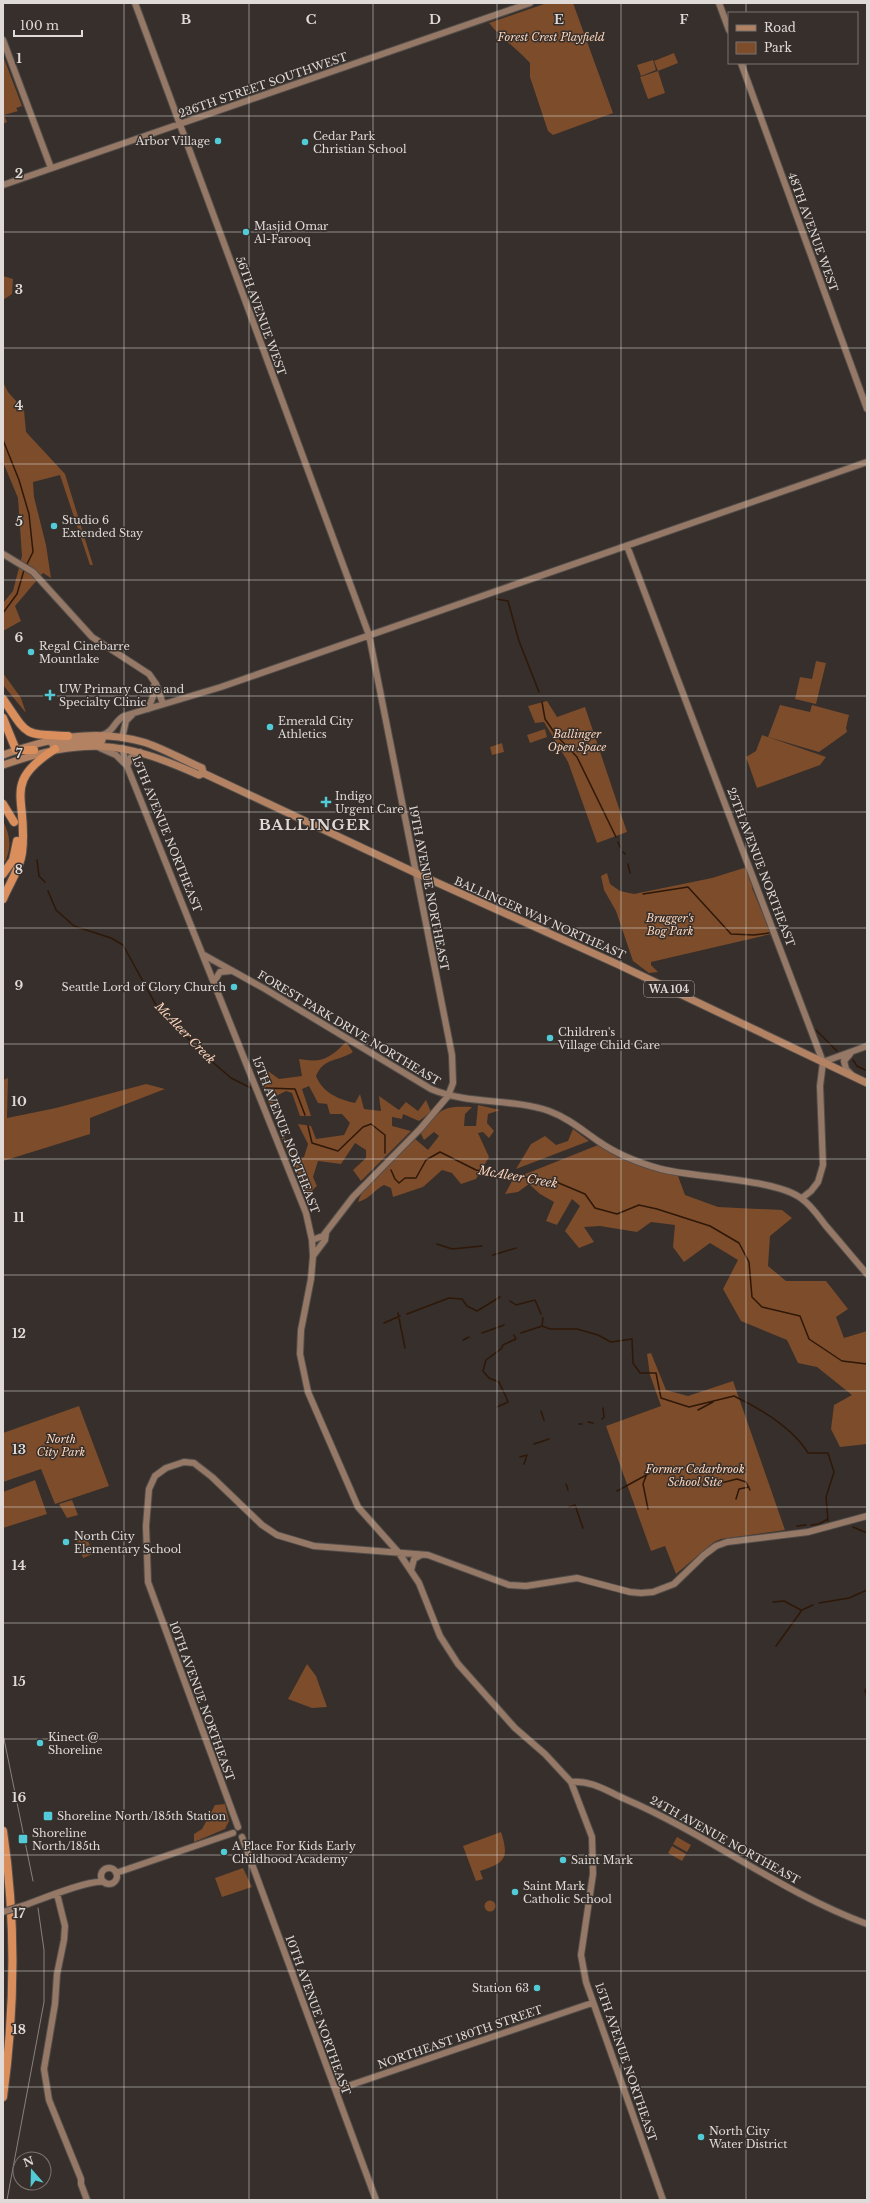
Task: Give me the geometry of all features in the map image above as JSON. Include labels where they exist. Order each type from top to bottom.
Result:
[{"type":"highway","points":[[3,700],[25,731],[38,735],[68,736]]},
{"type":"highway","points":[[3,718],[16,750],[34,750]]},
{"type":"highway","points":[[16,772],[25,763],[55,749]]},
{"type":"highway","points":[[3,874],[13,860],[18,840],[7,802]]},
{"type":"highway","points":[[3,899],[22,854],[20,826],[7,802]]},
{"type":"highway","points":[[3,1831],[10,1896],[13,1970],[11,2026],[3,2097]]},
{"type":"main road","name":"56TH AVENUE WEST","points":[[135,3],[369,635]]},
{"type":"main road","name":"236TH STREET SOUTHWEST","points":[[3,185],[530,3]]},
{"type":"main road","points":[[719,3],[728,27]]},
{"type":"main road","points":[[3,40],[51,168]]},
{"type":"main road","name":"48TH AVENUE WEST","points":[[741,64],[867,409]]},
{"type":"main road","points":[[99,736],[110,732],[120,718],[222,687],[867,462]]},
{"type":"main road","name":"25TH AVENUE NORTHEAST","points":[[627,546],[823,1062],[820,1086],[823,1165],[818,1182],[811,1191],[802,1198]]},
{"type":"main road","points":[[3,554],[33,572],[85,630],[105,646],[144,670],[154,680],[163,704]]},
{"type":"main road","name":"19TH AVENUE NORTHEAST","points":[[369,635],[418,874],[438,990],[452,1055],[453,1083],[448,1096]]},
{"type":"main road","points":[[148,709],[154,694],[154,680]]},
{"type":"main road","points":[[3,764],[34,750],[70,742],[115,741],[122,738],[126,721],[136,713]]},
{"type":"main road","name":"WA 104","points":[[3,755],[68,736],[122,738]]},
{"type":"main road","name":"BALLINGER WAY NORTHEAST","points":[[122,738],[144,742],[202,768],[203,773]]},
{"type":"main road","name":"15TH AVENUE NORTHEAST","points":[[122,738],[122,748],[127,766],[204,955],[306,1213],[312,1240],[313,1256],[310,1285],[301,1330],[300,1354],[308,1392],[358,1508],[398,1552],[411,1570],[419,1583],[440,1636],[458,1664],[515,1728],[545,1754],[571,1782],[592,1837],[593,1874],[581,1955],[592,2003],[663,2200]]},
{"type":"main road","points":[[122,748],[132,744],[167,752]]},
{"type":"main road","points":[[93,746],[114,754],[127,766],[131,757],[141,752]]},
{"type":"main road","name":"WA 104","points":[[3,764],[55,749],[93,746],[122,748]]},
{"type":"main road","name":"BALLINGER WAY NORTHEAST","points":[[122,748],[141,752],[199,775],[203,773],[418,874],[610,961],[867,1083]]},
{"type":"main road","name":"FOREST PARK DRIVE NORTHEAST","points":[[204,955],[432,1089],[448,1096],[467,1100],[527,1106],[549,1111],[564,1117],[599,1142],[634,1161],[686,1174],[763,1185],[787,1191],[802,1198],[867,1274]]},
{"type":"main road","points":[[214,982],[220,972],[224,970],[233,971]]},
{"type":"main road","points":[[823,1062],[867,1046]]},
{"type":"main road","points":[[852,1075],[846,1068],[844,1061],[846,1057],[855,1051]]},
{"type":"main road","points":[[312,1240],[320,1238],[326,1233],[364,1185],[420,1129],[448,1096]]},
{"type":"main road","points":[[313,1256],[325,1240],[326,1233]]},
{"type":"main road","name":"10TH AVENUE NORTHEAST","points":[[238,1827],[148,1582],[146,1526],[149,1489],[155,1476],[173,1464],[184,1462],[194,1463],[277,1536],[314,1546],[422,1555],[509,1585],[526,1586],[577,1578],[630,1592],[653,1592],[674,1584],[704,1555],[716,1546],[727,1542],[808,1532],[867,1516]]},
{"type":"main road","points":[[411,1570],[414,1559],[422,1555]]},
{"type":"main road","name":"24TH AVENUE NORTHEAST","points":[[571,1782],[588,1782],[651,1810],[812,1900],[842,1915],[867,1924]]},
{"type":"main road","points":[[82,1886],[109,1869],[116,1873],[233,1833],[235,1828],[238,1827],[243,1830],[242,1837],[237,1838],[233,1833]]},
{"type":"main road","name":"10TH AVENUE NORTHEAST","points":[[242,1837],[376,2200]]},
{"type":"main road","points":[[102,1873],[104,1882]]},
{"type":"main road","points":[[3,1912],[98,1881],[108,1884],[116,1879],[116,1873]]},
{"type":"main road","points":[[58,1894],[65,1926],[64,1940],[44,2069],[49,2100],[82,2179],[81,2184],[87,2200]]},
{"type":"main road","name":"NORTHEAST 180TH STREET","points":[[336,2090],[592,2003]]},
{"type":"green space","name":"Forest Crest Playfield","points":[[547,3],[573,3],[613,113],[553,135],[548,131],[530,77],[530,63],[489,23]]},
{"type":"green space","points":[[674,53],[678,63],[658,71],[654,61]]},
{"type":"green space","points":[[3,56],[22,106],[16,108],[18,111],[4,115],[7,122],[3,124]]},
{"type":"green space","points":[[653,60],[656,70],[641,76],[637,65]]},
{"type":"green space","points":[[658,71],[665,93],[648,99],[640,77]]},
{"type":"green space","points":[[3,276],[13,279],[12,294],[3,300]]},
{"type":"green space","points":[[3,382],[8,392],[24,410],[26,432],[65,474],[93,565],[90,565],[60,475],[33,482],[34,497],[46,545],[51,578],[43,573],[15,606],[21,621],[3,631],[3,603],[13,591],[22,556],[18,498],[3,462]]},
{"type":"green space","points":[[816,661],[826,663],[816,704],[795,699],[800,677],[812,679]]},
{"type":"green space","points":[[3,673],[21,698],[26,713],[3,685]]},
{"type":"green space","name":"Ballinger Open Space","points":[[547,701],[557,717],[585,707],[627,832],[597,843],[568,762],[544,722],[535,723],[528,706]]},
{"type":"green space","points":[[780,705],[810,712],[812,705],[849,715],[846,728],[847,732],[819,752],[768,737]]},
{"type":"green space","points":[[545,729],[547,737],[530,743],[527,735]]},
{"type":"green space","points":[[762,735],[826,757],[820,765],[757,788],[746,757],[756,751]]},
{"type":"green space","points":[[502,743],[504,752],[492,755],[490,747]]},
{"type":"green space","points":[[3,821],[8,832],[9,849],[3,865]]},
{"type":"green space","name":"Brugger's Bog Park","points":[[747,867],[754,884],[752,888],[771,934],[651,962],[651,965],[658,972],[649,973],[633,961],[616,911],[604,890],[601,876],[607,873],[610,884],[620,891],[634,894],[712,878]]},
{"type":"green space","points":[[346,1042],[353,1052],[327,1063],[319,1070],[316,1076],[327,1091],[337,1097],[355,1103],[360,1094],[364,1109],[381,1111],[379,1096],[399,1110],[406,1102],[418,1111],[426,1100],[431,1112],[419,1121],[403,1114],[402,1119],[392,1117],[392,1126],[411,1131],[361,1181],[353,1170],[366,1158],[366,1150],[355,1143],[341,1164],[318,1161],[313,1177],[317,1186],[307,1195],[279,1132],[281,1130],[295,1160],[304,1157],[308,1144],[298,1124],[311,1126],[316,1139],[344,1135],[350,1123],[342,1114],[330,1114],[327,1104],[318,1103],[309,1086],[302,1089],[311,1116],[300,1116],[292,1093],[286,1091],[274,1097],[273,1103],[280,1120],[276,1121],[259,1079],[268,1071],[279,1079],[302,1076],[299,1059],[319,1060],[325,1058],[330,1056]]},
{"type":"green space","points":[[8,1078],[7,1118],[56,1108],[146,1084],[165,1089],[90,1118],[90,1134],[3,1161],[3,1080]]},
{"type":"green space","points":[[478,1105],[500,1110],[488,1114],[487,1123],[494,1131],[489,1138],[483,1132],[478,1133],[489,1157],[476,1179],[461,1184],[452,1173],[442,1170],[423,1187],[393,1197],[391,1188],[384,1185],[366,1199],[358,1202],[367,1185],[391,1159],[414,1138],[428,1150],[439,1136],[434,1132],[424,1140],[420,1132],[437,1114],[447,1108],[472,1107],[465,1114],[464,1126],[476,1126]]},
{"type":"green space","points":[[573,1129],[589,1141],[516,1169],[531,1144],[545,1136],[556,1145],[568,1141]]},
{"type":"green space","points":[[598,1145],[619,1158],[678,1176],[685,1195],[718,1207],[782,1210],[792,1218],[770,1236],[768,1266],[786,1281],[826,1281],[848,1309],[836,1317],[844,1338],[867,1331],[867,1444],[840,1447],[831,1429],[834,1405],[852,1395],[817,1367],[798,1363],[787,1340],[741,1321],[723,1289],[738,1260],[710,1243],[684,1262],[673,1247],[675,1225],[651,1222],[637,1232],[600,1226],[584,1227],[594,1242],[579,1248],[565,1231],[580,1206],[572,1199],[557,1225],[546,1221],[554,1202],[540,1194],[529,1184],[518,1192],[505,1194],[513,1179]]},
{"type":"green space","name":"Former Cedarbrook School Site","points":[[651,1353],[666,1390],[688,1396],[733,1381],[785,1530],[721,1539],[714,1542],[676,1574],[665,1546],[651,1551],[606,1426],[661,1406],[650,1375],[647,1354]]},
{"type":"green space","name":"North City Park","points":[[79,1406],[109,1486],[55,1504],[41,1469],[3,1482],[3,1433]]},
{"type":"green space","points":[[35,1480],[47,1514],[3,1528],[3,1492]]},
{"type":"green space","points":[[72,1500],[78,1515],[67,1518],[59,1504]]},
{"type":"green space","points":[[86,1535],[93,1554],[83,1558],[76,1538]]},
{"type":"green space","points":[[307,1664],[316,1676],[327,1707],[312,1708],[288,1699]]},
{"type":"green space","points":[[225,1804],[229,1821],[225,1829],[194,1842],[194,1834],[202,1829],[215,1805]]},
{"type":"green space","points":[[501,1832],[505,1848],[503,1859],[495,1865],[480,1871],[483,1879],[476,1881],[463,1846]]},
{"type":"green space","points":[[677,1837],[691,1845],[687,1852],[673,1844]]},
{"type":"green space","points":[[672,1846],[686,1854],[682,1861],[668,1853]]},
{"type":"green space","points":[[243,1868],[252,1887],[222,1897],[215,1878]]},
{"type":"green space","points":[[490,1900],[494,1902],[496,1906],[494,1910],[490,1912],[486,1910],[484,1906],[486,1902]]},
{"type":"waterway","points":[[3,440],[19,480],[29,514],[33,552],[26,566]]},
{"type":"waterway","points":[[3,613],[17,594],[24,570]]},
{"type":"waterway","points":[[496,599],[508,601],[519,641],[539,692]]},
{"type":"waterway","points":[[542,702],[545,719],[556,735],[577,757],[616,837]]},
{"type":"waterway","points":[[618,842],[620,847]]},
{"type":"waterway","name":"McAleer Creek","points":[[37,860],[39,876],[45,882]]},
{"type":"waterway","points":[[628,864],[630,873]]},
{"type":"waterway","points":[[643,894],[688,887],[731,934],[754,935],[769,933]]},
{"type":"waterway","name":"McAleer Creek","points":[[48,891],[56,910],[74,926],[111,938],[123,945],[156,1005],[201,1052],[231,1078],[251,1088]]},
{"type":"waterway","points":[[816,1030],[837,1051]]},
{"type":"waterway","points":[[853,1060],[857,1066],[867,1071]]},
{"type":"waterway","points":[[265,1077],[267,1082]]},
{"type":"waterway","name":"McAleer Creek","points":[[266,1088],[295,1089],[305,1115]]},
{"type":"waterway","name":"McAleer Creek","points":[[308,1126],[312,1143],[338,1151],[363,1127],[371,1124],[385,1135],[385,1153]]},
{"type":"waterway","name":"McAleer Creek","points":[[391,1170],[395,1179],[399,1183],[405,1178],[416,1178],[426,1160],[440,1152],[476,1170],[554,1181],[585,1194],[595,1208],[617,1214],[639,1205],[657,1209],[710,1226],[739,1243],[749,1262],[752,1297],[762,1307],[800,1316],[809,1339],[842,1361],[867,1364]]},
{"type":"waterway","points":[[437,1244],[452,1249],[482,1246]]},
{"type":"waterway","points":[[493,1255],[516,1248]]},
{"type":"waterway","points":[[407,1314],[449,1298],[462,1299],[467,1306],[477,1311],[500,1297]]},
{"type":"waterway","points":[[510,1301],[516,1305],[535,1300],[541,1314]]},
{"type":"waterway","points":[[398,1313],[405,1348]]},
{"type":"waterway","points":[[384,1323],[400,1316]]},
{"type":"waterway","points":[[543,1318],[542,1326],[550,1329],[577,1329],[598,1335],[611,1342],[632,1339],[633,1363],[640,1373],[656,1373],[661,1398],[689,1407],[734,1396],[765,1413],[785,1427],[808,1453],[828,1453],[834,1472],[826,1497],[828,1521]]},
{"type":"waterway","points":[[482,1333],[504,1325]]},
{"type":"waterway","points":[[521,1333],[542,1326]]},
{"type":"waterway","points":[[497,1407],[508,1402],[499,1382],[489,1378],[483,1371],[486,1360],[501,1349],[503,1345],[516,1339],[514,1335]]},
{"type":"waterway","points":[[463,1340],[469,1337]]},
{"type":"waterway","points":[[698,1410],[713,1402]]},
{"type":"waterway","points":[[602,1419],[604,1417],[603,1408]]},
{"type":"waterway","points":[[541,1411],[544,1420]]},
{"type":"waterway","points":[[588,1422],[593,1423]]},
{"type":"waterway","points":[[534,1444],[549,1439]]},
{"type":"waterway","points":[[520,1457],[527,1455]]},
{"type":"waterway","points":[[524,1464],[527,1455]]},
{"type":"waterway","points":[[617,1491],[650,1473]]},
{"type":"waterway","points":[[646,1476],[643,1484],[648,1509]]},
{"type":"waterway","points":[[717,1484],[737,1479],[746,1482],[750,1490]]},
{"type":"waterway","points":[[566,1484],[568,1490]]},
{"type":"waterway","points":[[736,1499],[739,1489],[749,1487]]},
{"type":"waterway","points":[[569,1507],[575,1505],[583,1528]]},
{"type":"waterway","points":[[811,1525],[819,1524],[828,1519]]},
{"type":"waterway","points":[[797,1526],[806,1525]]},
{"type":"waterway","points":[[853,1527],[867,1533]]},
{"type":"waterway","points":[[781,1539],[787,1537]]},
{"type":"waterway","points":[[819,1603],[849,1598],[867,1590]]},
{"type":"waterway","points":[[773,1602],[784,1601],[801,1610]]},
{"type":"waterway","points":[[776,1646],[802,1610],[813,1605]]},
{"type":"waterway","points":[[867,1687],[865,1691],[867,1696]]},
{"type":"tram line","points":[[3,1734],[33,1881]]},
{"type":"tram line","points":[[7,2200],[44,2002],[44,1950],[38,1908]]},
{"type":"place","name":"Arbor Village","points":[[218,141]]},
{"type":"place","name":"Cedar Park Christian School","points":[[305,142]]},
{"type":"place","name":"Masjid Omar Al-Farooq","points":[[246,232]]},
{"type":"place","name":"Studio 6 Extended Stay","points":[[54,526]]},
{"type":"place","name":"Regal Cinebarre Mountlake","points":[[31,652]]},
{"type":"place","name":"UW Primary Care and Specialty Clinic","points":[[50,695]]},
{"type":"place","name":"Emerald City Athletics","points":[[270,727]]},
{"type":"place","name":"Indigo Urgent Care","points":[[326,802]]},
{"type":"place","name":"Seattle Lord of Glory Church","points":[[234,987]]},
{"type":"place","name":"Children's Village Child Care","points":[[550,1038]]},
{"type":"place","name":"North City Elementary School","points":[[66,1542]]},
{"type":"place","name":"Kinect @ Shoreline","points":[[40,1743]]},
{"type":"place","name":"Shoreline North/185th Station","points":[[48,1816]]},
{"type":"place","name":"Shoreline North/185th","points":[[23,1839]]},
{"type":"place","name":"A Place For Kids Early Childhood Academy","points":[[224,1852]]},
{"type":"place","name":"Saint Mark","points":[[563,1860]]},
{"type":"place","name":"Saint Mark Catholic School","points":[[515,1892]]},
{"type":"place","name":"Station 63","points":[[537,1988]]},
{"type":"place","name":"North City Water District","points":[[701,2137]]},
{"type":"district","name":"BALLINGER","points":[[315,825]]}]
